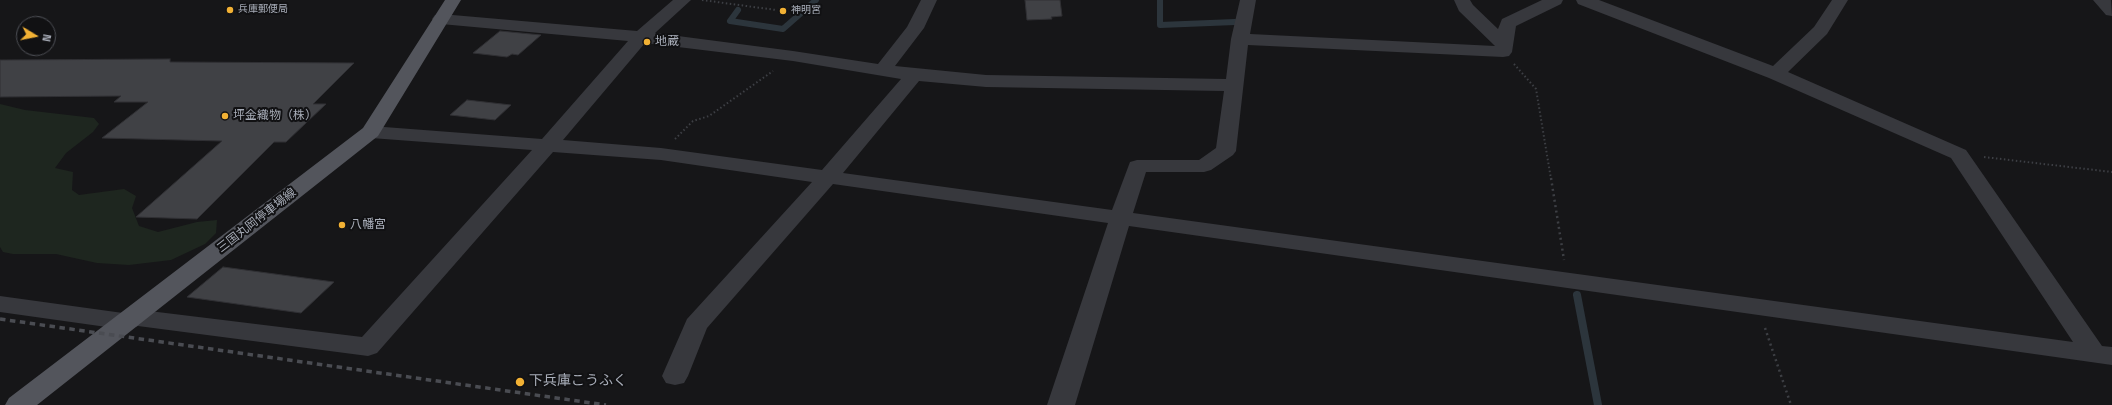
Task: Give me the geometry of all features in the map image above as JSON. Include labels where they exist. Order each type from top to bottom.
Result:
[{"type":"main road","name":"三国丸岡停車場線","points":[[19,405],[371,132],[453,0]]},
{"type":"street","points":[[0,304],[368,347],[547,146],[641,37],[683,0]]},
{"type":"street","points":[[883,70],[915,28],[928,0]]},
{"type":"street","points":[[1061,405],[1137,166],[1204,166],[1226,151],[1233,85],[1248,0]]},
{"type":"street","points":[[1462,0],[1464,7],[1503,47]]},
{"type":"street","points":[[1503,47],[1508,23],[1555,0]]},
{"type":"street","points":[[1584,0],[1689,39],[1776,74],[1959,154],[2103,355]]},
{"type":"street","points":[[1776,74],[1821,30],[1840,0]]},
{"type":"street","points":[[2101,0],[2112,11]]},
{"type":"street","points":[[441,19],[641,37],[793,56],[914,75],[986,81],[1233,85]]},
{"type":"street","points":[[1240,40],[1503,47]]},
{"type":"street","points":[[675,376],[696,325],[827,178],[914,75]]},
{"type":"street","points":[[371,132],[661,154],[1567,279],[2103,355]]},
{"type":"path","points":[[702,0],[776,10]]},
{"type":"path","points":[[1503,47],[1536,89],[1567,279]]},
{"type":"path","points":[[661,154],[693,121],[709,116],[793,56]]},
{"type":"path","points":[[1959,154],[2112,172]]},
{"type":"path","points":[[1758,307],[1791,405]]},
{"type":"shaded area","points":[[0,104],[25,110],[94,118],[99,124],[93,132],[66,153],[55,168],[73,172],[72,190],[79,195],[124,189],[136,196],[132,208],[139,226],[158,232],[197,222],[217,220],[216,233],[205,244],[171,260],[129,265],[97,263],[56,254],[13,254],[3,252],[0,247]]},
{"type":"building","points":[[1025,0],[1060,0],[1062,16],[1051,17],[1052,19],[1027,20]]},
{"type":"building","points":[[500,31],[541,35],[518,55],[512,54],[507,57],[473,53]]},
{"type":"building","points":[[170,59],[170,62],[354,63],[313,104],[326,104],[286,142],[274,142],[197,219],[136,217],[222,141],[102,138],[148,102],[114,102],[121,96],[0,97],[0,60]]},
{"type":"building","points":[[467,100],[511,105],[495,120],[450,115]]},
{"type":"building","points":[[223,267],[334,282],[301,313],[187,297]]},
{"type":"waterway","points":[[738,10],[730,21],[783,29],[816,0]]},
{"type":"waterway","points":[[1160,0],[1160,25],[1235,22]]},
{"type":"waterway","points":[[1577,295],[1598,405]]},
{"type":"railway","points":[[0,319],[606,405]]},
{"type":"place","name":"兵庫郵便局","points":[[230,10]]},
{"type":"place","name":"神明宮","points":[[783,11]]},
{"type":"place","name":"地蔵","points":[[647,42]]},
{"type":"place","name":"坪金織物（株）","points":[[225,116]]},
{"type":"place","name":"八幡宮","points":[[342,225]]},
{"type":"place","name":"下兵庫こうふく","points":[[520,382]]}]
